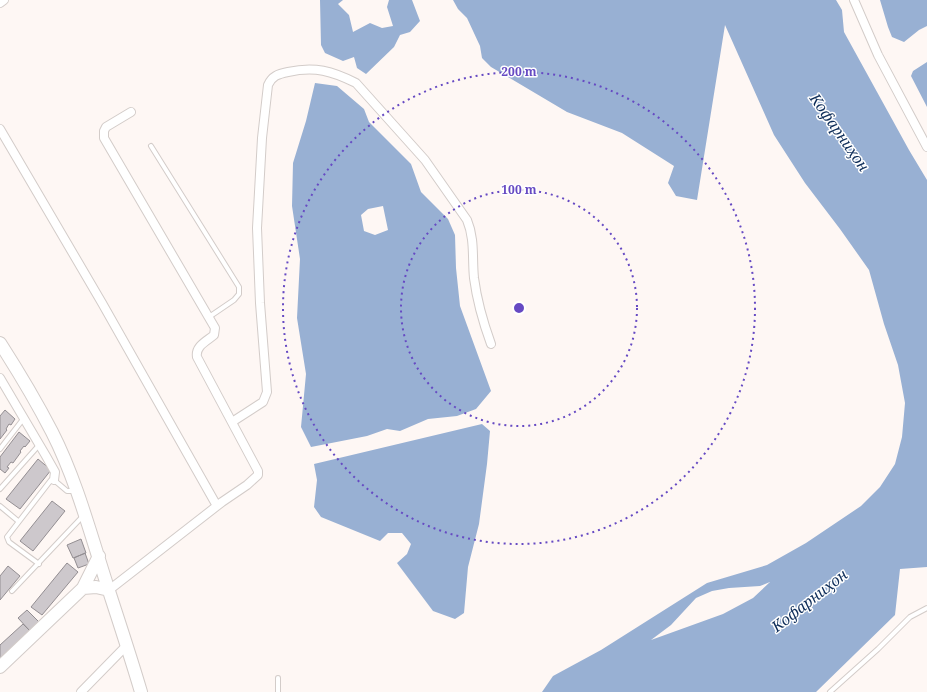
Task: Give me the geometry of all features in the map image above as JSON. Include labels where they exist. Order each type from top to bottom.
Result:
[{"type":"main road","points":[[0,343],[15,366],[52,432],[76,491],[99,556],[141,692]]},
{"type":"main road","points":[[0,667],[83,588],[99,556]]},
{"type":"main road","points":[[83,588],[96,587],[109,590]]},
{"type":"street","points":[[0,3],[4,0]]},
{"type":"street","points":[[854,0],[878,55],[927,148]]},
{"type":"street","points":[[232,422],[263,402],[267,392],[260,303],[257,228],[262,138],[268,85],[272,78],[279,74],[304,69],[324,70],[356,84],[425,160],[467,220],[471,230],[476,297],[491,344]]},
{"type":"street","points":[[109,590],[258,475],[257,467],[199,363],[196,352],[198,348],[214,335],[215,328],[104,138],[104,131],[106,127],[131,112]]},
{"type":"street","points":[[0,129],[218,506]]},
{"type":"street","points":[[1,383],[40,444],[55,472],[54,480]]},
{"type":"street","points":[[81,692],[127,645]]},
{"type":"lane","points":[[151,146],[238,287],[239,294],[234,300],[208,317]]},
{"type":"lane","points":[[0,449],[24,418]]},
{"type":"lane","points":[[0,489],[40,444]]},
{"type":"lane","points":[[39,564],[9,542],[7,536],[51,480],[54,480],[66,491],[76,491]]},
{"type":"lane","points":[[0,506],[18,521]]},
{"type":"lane","points":[[12,591],[84,515]]},
{"type":"lane","points":[[830,692],[878,649],[910,617],[927,608]]},
{"type":"lane","points":[[278,678],[278,692]]},
{"type":"water","points":[[320,0],[343,0],[338,4],[349,15],[353,32],[370,23],[382,28],[393,26],[387,7],[389,0],[412,0],[420,21],[410,32],[400,35],[394,47],[366,74],[357,68],[354,57],[343,61],[325,53],[321,45]]},
{"type":"water","name":"Кофарниҳон","points":[[453,0],[836,0],[842,10],[844,32],[927,180],[927,567],[900,569],[895,615],[816,692],[542,692],[553,676],[601,650],[707,583],[767,565],[806,543],[861,506],[880,487],[895,464],[902,437],[905,403],[898,365],[884,324],[869,270],[805,183],[774,135],[725,25],[697,200],[676,196],[668,183],[674,166],[622,133],[567,112],[491,67],[482,58],[480,46],[467,18],[458,9]],"holes":[[[770,582],[753,598],[723,614],[651,640],[671,625],[696,598],[712,591],[729,588],[760,586]]]},
{"type":"water","points":[[880,0],[927,0],[927,26],[919,30],[904,42],[892,37]]},
{"type":"water","points":[[927,62],[927,107],[911,76],[913,71]]},
{"type":"water","points":[[315,83],[337,86],[364,109],[369,122],[411,164],[421,192],[448,219],[455,235],[456,268],[460,306],[491,391],[476,409],[457,416],[428,419],[400,431],[387,429],[367,436],[311,447],[301,427],[306,374],[297,318],[300,259],[292,206],[293,163],[306,121]],"holes":[[[383,206],[388,230],[375,235],[364,231],[361,215],[368,209]]]},
{"type":"water","points":[[482,424],[490,431],[479,524],[468,567],[464,613],[455,619],[433,611],[397,563],[407,554],[411,544],[402,533],[388,533],[380,541],[321,517],[314,507],[317,480],[314,464]]},
{"type":"building","points":[[5,410],[15,419],[11,425],[9,424],[6,429],[7,430],[0,439],[0,416]]},
{"type":"building","points":[[19,432],[30,441],[20,451],[21,452],[13,463],[11,462],[7,467],[9,468],[5,473],[0,469],[0,457]]},
{"type":"building","points":[[38,459],[51,470],[20,509],[6,499]]},
{"type":"building","points":[[52,501],[65,511],[33,551],[20,541]]},
{"type":"building","points":[[81,539],[86,553],[73,558],[67,545]]},
{"type":"building","points":[[85,553],[89,564],[78,568],[74,558]]},
{"type":"building","points":[[67,563],[78,572],[42,615],[31,607]]},
{"type":"building","points":[[8,566],[20,576],[0,600],[0,576]]},
{"type":"building","points":[[27,610],[39,622],[30,631],[18,618]]},
{"type":"building","points":[[23,624],[30,631],[0,659],[0,645]]}]
